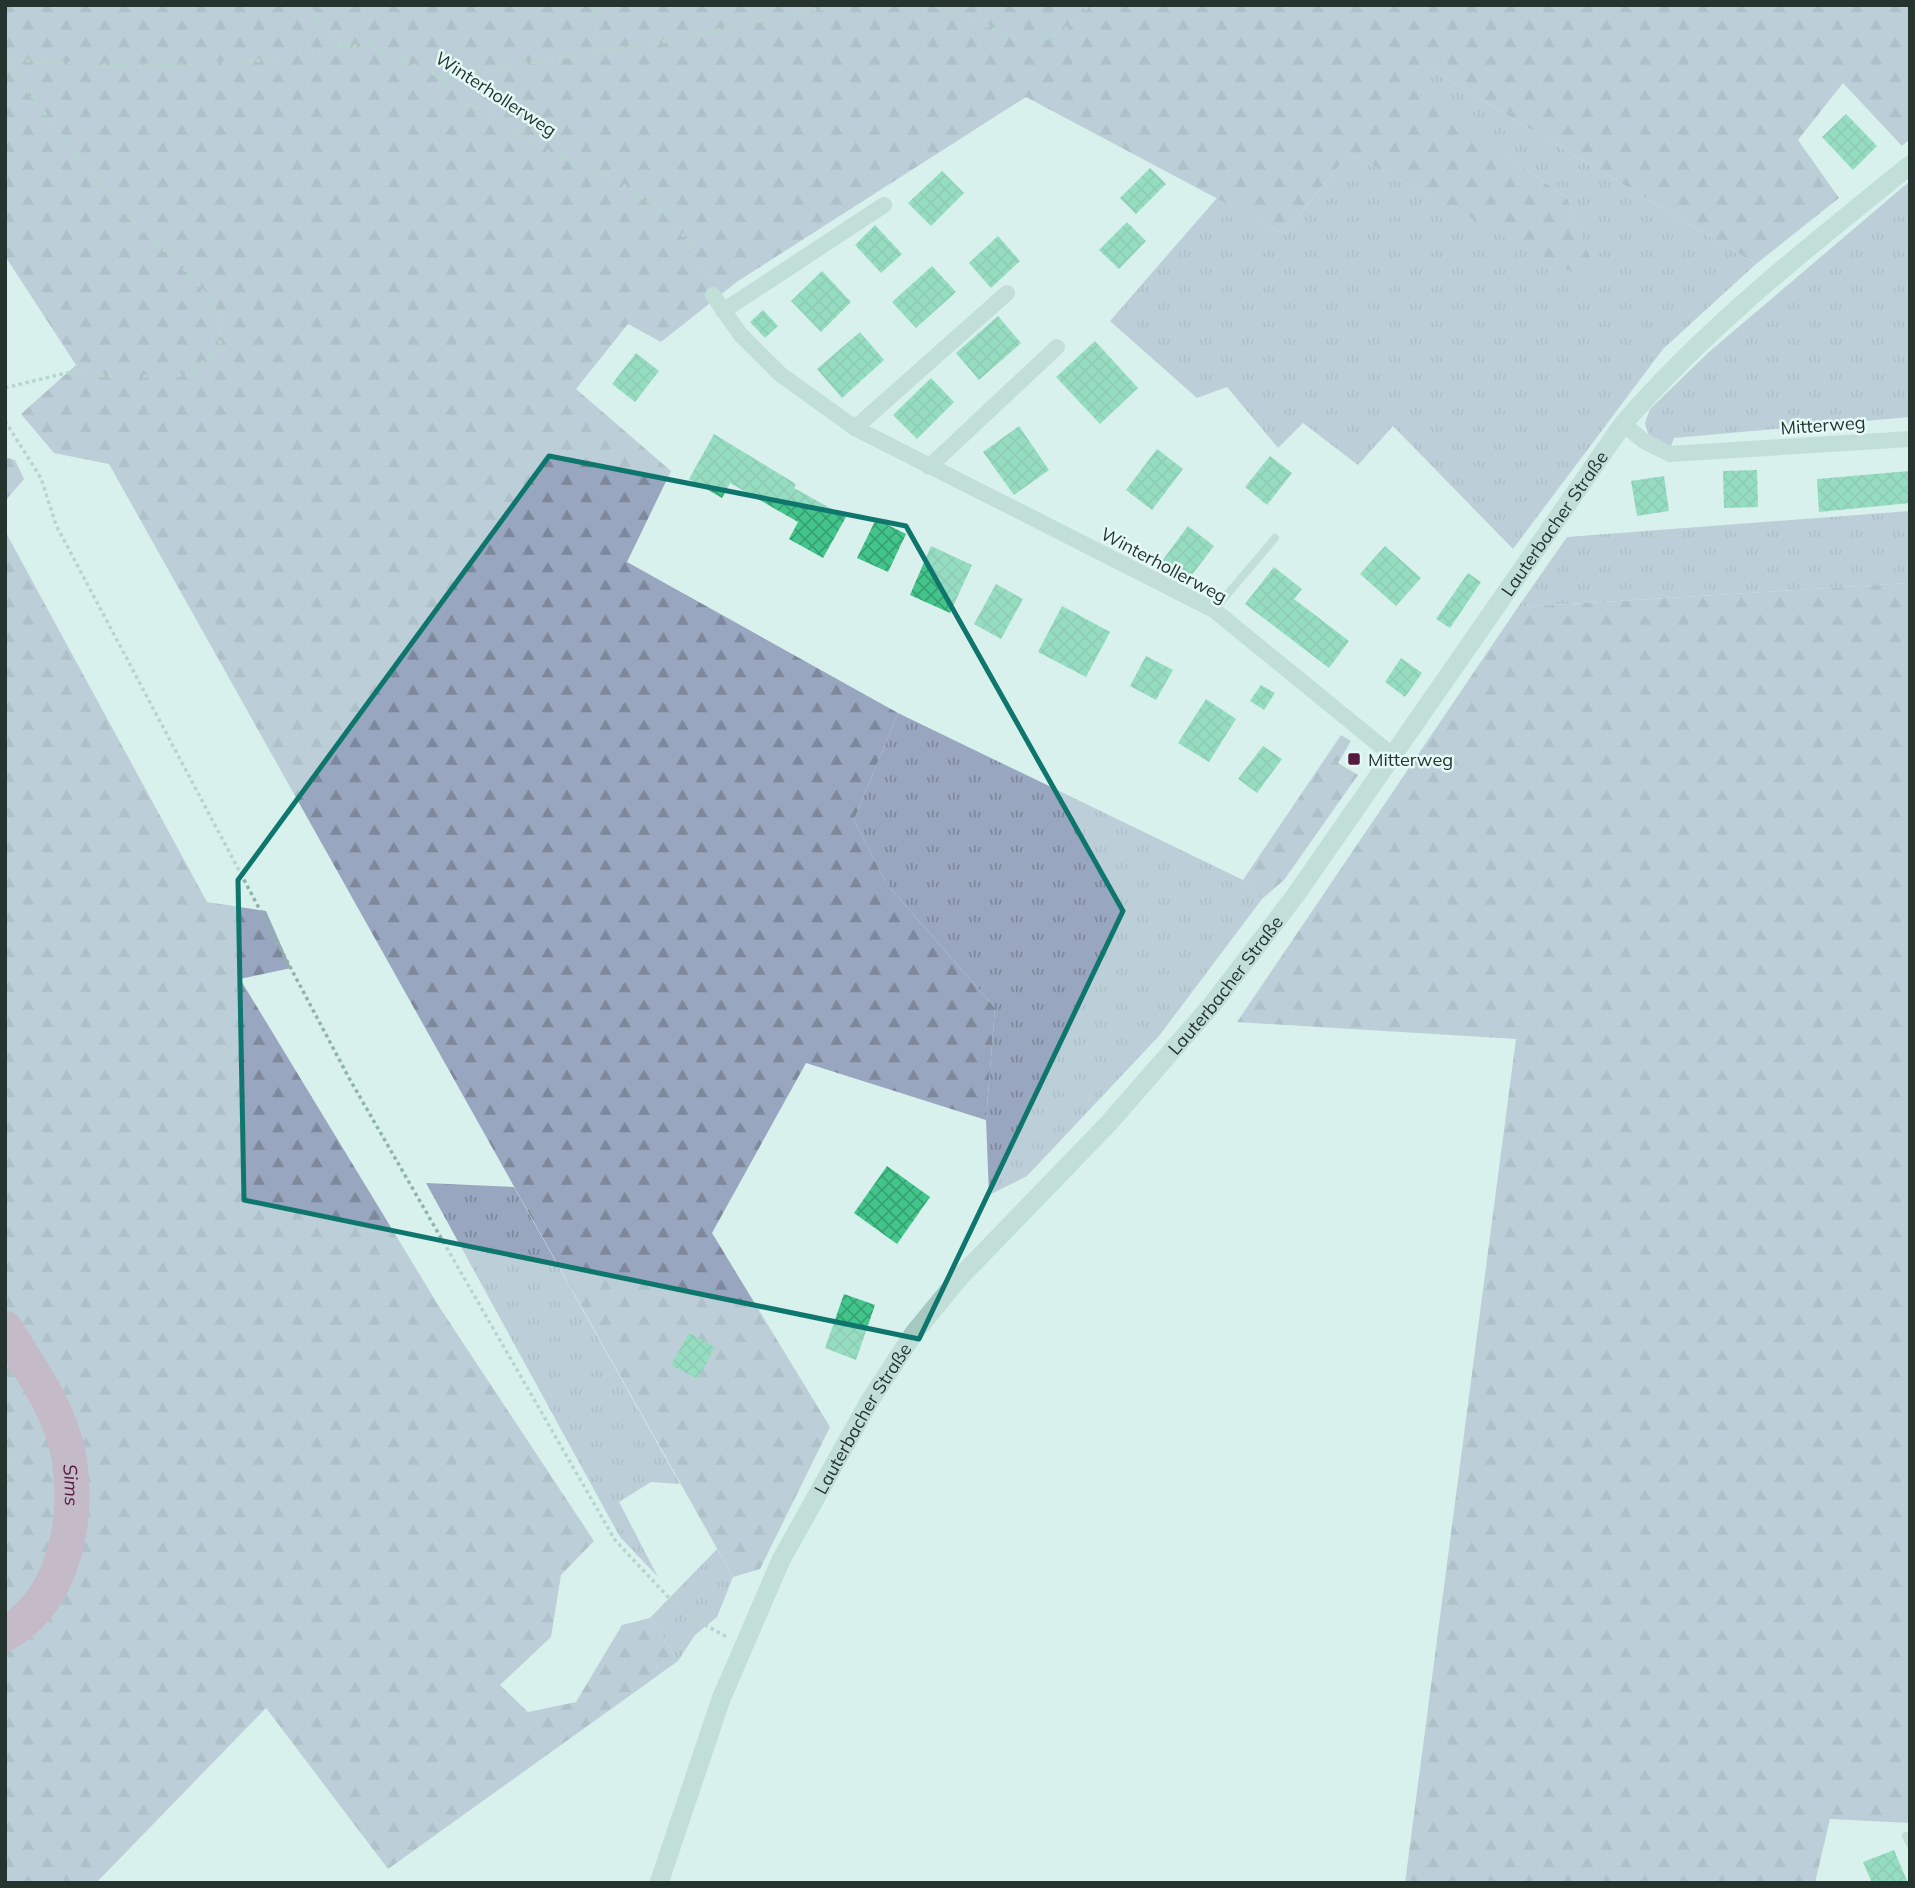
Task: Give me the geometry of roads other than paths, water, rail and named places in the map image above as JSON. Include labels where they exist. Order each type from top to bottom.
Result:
[{"type":"street","name":"Lauterbacher Straße","points":[[659,1883],[699,1758],[742,1645],[781,1560],[869,1402],[914,1333],[960,1277],[1100,1133],[1211,1006],[1295,895],[1623,424],[1665,376],[1754,292],[1910,166]]},
{"type":"street","points":[[723,311],[884,205]]},
{"type":"street","points":[[855,428],[1007,293]]},
{"type":"street","name":"Winterhollerweg","points":[[713,295],[740,334],[780,374],[855,428],[1214,610],[1393,756]]},
{"type":"street","points":[[929,467],[1057,347]]},
{"type":"street","name":"Mitterweg","points":[[1623,424],[1644,441],[1670,454],[1910,439]]},
{"type":"lane","points":[[1214,610],[1275,538]]},
{"type":"waterway","name":"Sims","points":[[5,1328],[34,1374],[59,1423],[69,1458],[72,1482],[69,1533],[54,1580],[25,1620],[5,1634]]},
{"type":"place","name":"Mitterweg","points":[[1354,759]]}]
